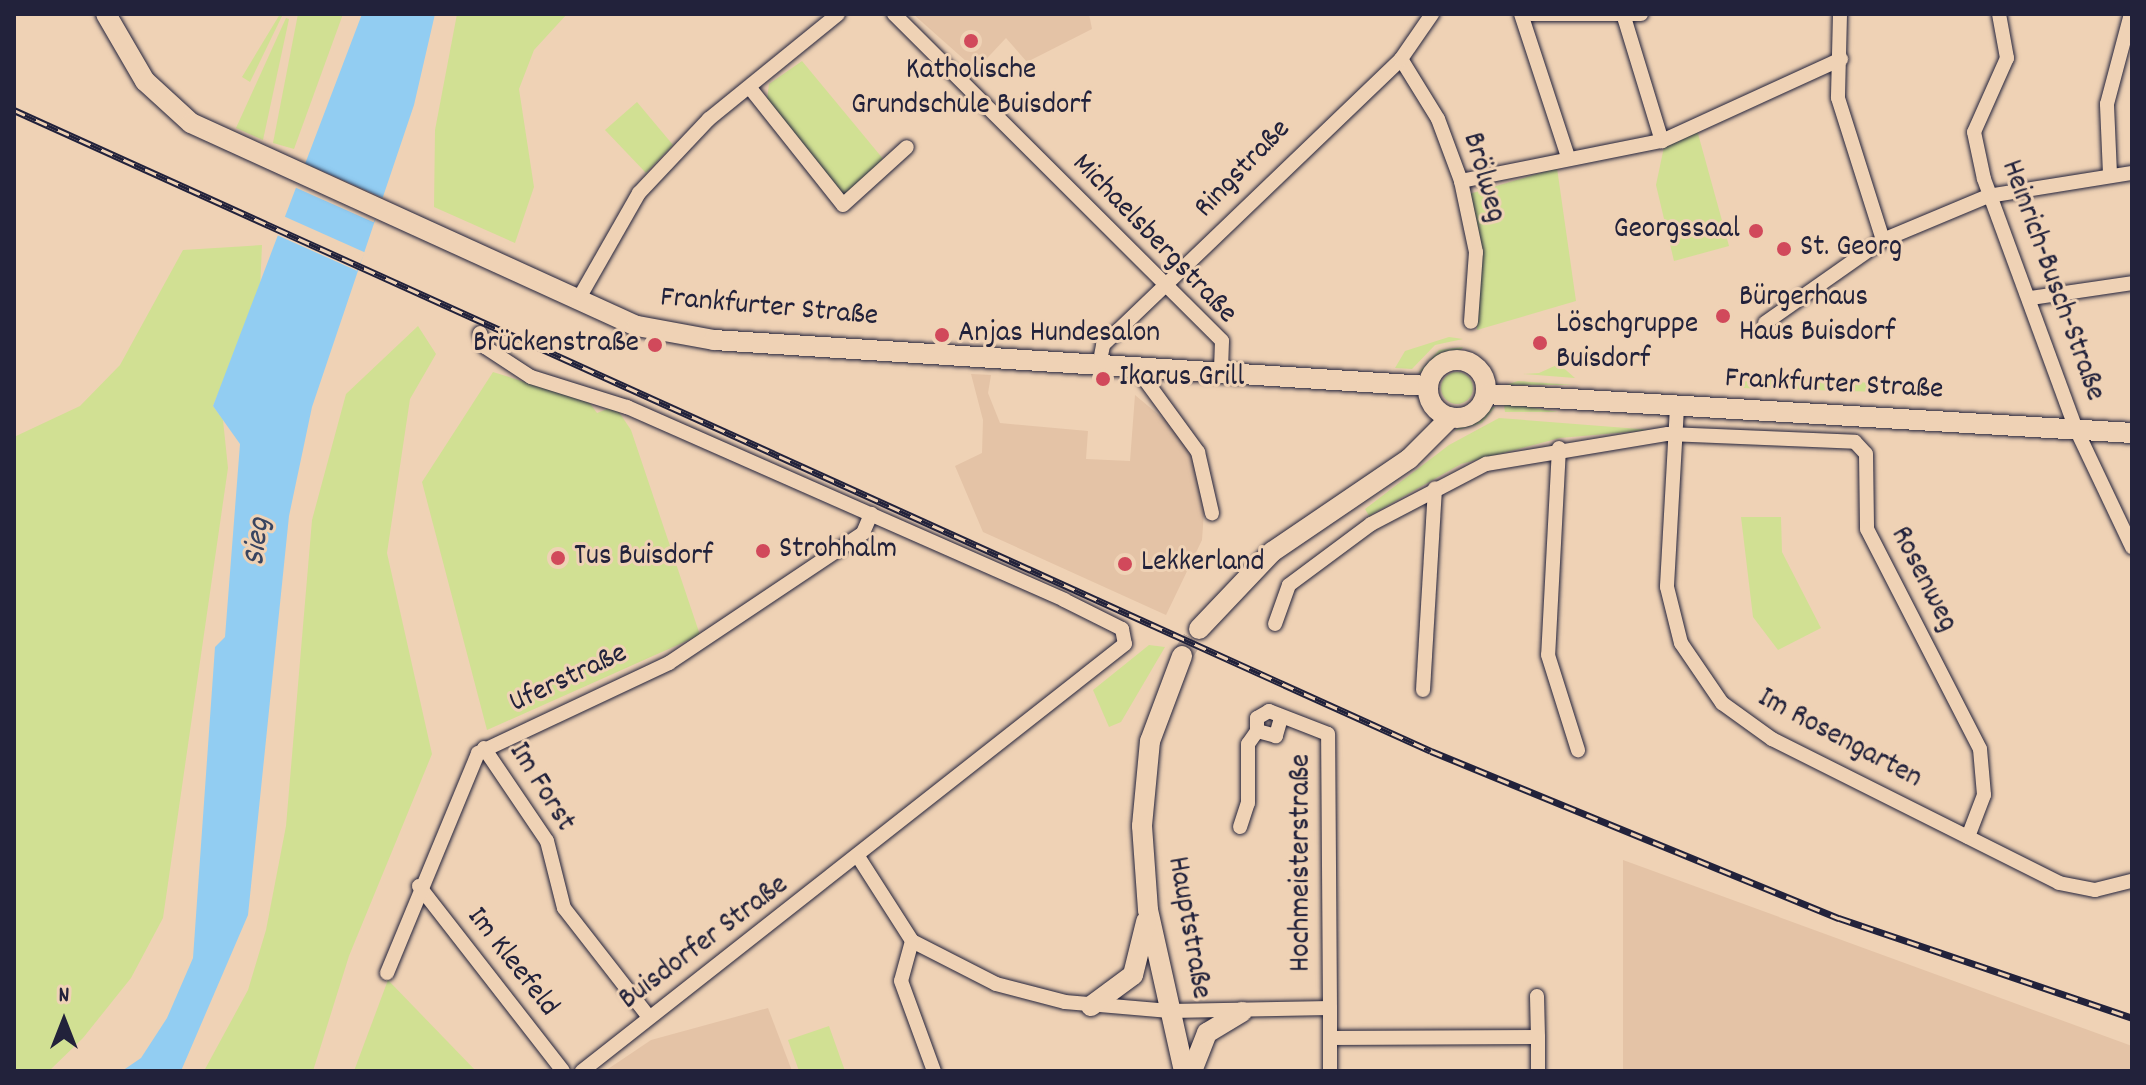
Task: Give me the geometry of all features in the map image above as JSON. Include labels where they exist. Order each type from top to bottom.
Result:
[{"type":"main road","name":"Frankfurter Straße","points":[[106,14],[165,102],[248,151],[637,326],[714,340],[1138,370],[1428,386]]},
{"type":"main road","points":[[1199,629],[1272,552],[1409,459],[1451,417],[1477,410],[1486,394],[1479,370],[1463,360],[1436,368],[1428,386],[1436,409],[1451,417]]},
{"type":"main road","name":"Frankfurter Straße","points":[[1486,394],[2132,433]]},
{"type":"main road","name":"Hauptstraße","points":[[1182,656],[1150,741],[1142,826],[1148,910],[1184,1071]]},
{"type":"main road","points":[[1091,1006],[1133,975],[1148,910]]},
{"type":"main road","points":[[1192,1071],[1207,1033],[1242,1012]]},
{"type":"street","points":[[578,300],[639,193],[750,88],[838,14]]},
{"type":"street","name":"Michaelsbergstraße","points":[[894,14],[1222,341],[1221,373]]},
{"type":"street","name":"Ringstraße","points":[[1099,366],[1103,345],[1167,286],[1330,119],[1401,59],[1432,14]]},
{"type":"street","points":[[1521,14],[1567,154]]},
{"type":"street","points":[[1531,14],[1624,17],[1641,14]]},
{"type":"street","points":[[1840,14],[1838,98],[1883,240]]},
{"type":"street","name":"Heinrich-Busch-Straße","points":[[1999,14],[2007,58],[1974,132],[1988,196],[2031,298],[2076,429],[2132,547]]},
{"type":"street","points":[[1624,17],[1662,141]]},
{"type":"street","points":[[2110,174],[2107,104],[2131,20]]},
{"type":"street","name":"Brölweg","points":[[1401,59],[1438,119],[1461,181],[1476,252],[1471,322]]},
{"type":"street","points":[[1461,181],[1567,154],[1662,141],[1841,59]]},
{"type":"street","points":[[750,88],[843,205],[907,147]]},
{"type":"street","points":[[1765,323],[1883,240],[1988,196],[2110,174],[2132,173]]},
{"type":"street","points":[[2031,298],[2132,283]]},
{"type":"street","points":[[480,333],[485,347],[531,377],[627,407],[871,514]]},
{"type":"street","points":[[1138,370],[1198,452],[1212,513]]},
{"type":"street","name":"Im Rosengarten","points":[[1677,407],[1667,587],[1695,670],[1749,725],[1968,837],[2074,888],[2132,881]]},
{"type":"street","name":"Rosenweg","points":[[1275,624],[1289,585],[1435,488],[1486,464],[1559,448],[1675,434],[1741,433],[1863,447],[1867,529],[1980,749],[1984,795],[1968,837]]},
{"type":"street","points":[[1559,448],[1548,655],[1578,750]]},
{"type":"street","points":[[1423,690],[1435,488]]},
{"type":"street","name":"Buisdorfer Straße","points":[[582,1071],[859,858],[1125,644],[1122,629],[1096,614],[871,514]]},
{"type":"street","name":"Uferstraße","points":[[387,973],[419,886],[472,760],[484,748],[669,663],[863,533],[871,514]]},
{"type":"street","points":[[1240,827],[1248,803],[1248,744],[1257,731],[1276,736],[1281,718],[1328,734]]},
{"type":"street","name":"Hochmeisterstraße","points":[[1330,1071],[1328,734],[1343,728]]},
{"type":"street","name":"Im Forst","points":[[484,748],[547,841],[564,908],[649,1017]]},
{"type":"street","points":[[859,858],[889,915],[912,941],[996,984],[1091,1006],[1170,1011]]},
{"type":"street","name":"Im Kleefeld","points":[[419,886],[563,1071]]},
{"type":"street","points":[[912,941],[901,981],[934,1071]]},
{"type":"street","points":[[1537,996],[1538,1071]]},
{"type":"street","name":"Hochmeisterstraße","points":[[1170,1011],[1330,1008]]},
{"type":"street","points":[[1330,1038],[1538,1037]]},
{"type":"shaded area","name":"Katholische Grundschule Buisdorf","points":[[913,14],[1089,14],[1092,29],[1027,62],[1006,38],[976,70]]},
{"type":"shaded area","points":[[971,374],[991,375],[988,393],[1000,423],[1088,431],[1086,459],[1130,461],[1135,395],[1184,436],[1205,498],[1202,540],[1166,615],[983,532],[955,466],[982,453],[983,420]]},
{"type":"shaded area","points":[[1623,860],[2132,1046],[2132,1071],[1623,1071]]},
{"type":"shaded area","points":[[768,1008],[792,1071],[605,1071],[651,1040]]},
{"type":"green space","points":[[280,14],[283,14],[250,82],[242,77]]},
{"type":"green space","points":[[298,14],[343,14],[294,149],[273,143]]},
{"type":"green space","points":[[457,14],[567,14],[534,50],[519,89],[534,187],[515,243],[434,207],[435,130]]},
{"type":"green space","points":[[286,18],[289,19],[263,140],[236,128]]},
{"type":"green space","points":[[802,61],[884,160],[844,195],[767,100],[769,84]]},
{"type":"green space","points":[[637,102],[673,145],[646,173],[605,130]]},
{"type":"green space","points":[[1697,130],[1729,246],[1674,261],[1656,185],[1664,147]]},
{"type":"green space","points":[[1557,168],[1576,301],[1477,330],[1469,194]]},
{"type":"green space","points":[[262,245],[260,290],[213,406],[223,420],[228,468],[163,918],[131,978],[83,1038],[49,1071],[14,1071],[14,437],[80,406],[120,365],[183,250]]},
{"type":"green space","points":[[418,326],[436,354],[410,399],[387,553],[432,754],[349,956],[313,1071],[204,1071],[248,990],[266,930],[286,826],[312,520],[346,394]]},
{"type":"green space","points":[[1449,337],[1463,339],[1435,345],[1412,369],[1395,368],[1405,351]]},
{"type":"green space","points":[[1463,347],[1458,353],[1418,373],[1439,350]]},
{"type":"green space","points":[[1559,364],[1575,378],[1523,374],[1539,373]]},
{"type":"green space","name":"Tus Buisdorf","points":[[493,372],[589,402],[597,413],[615,406],[631,430],[700,635],[487,730],[422,482]]},
{"type":"green space","points":[[1457,372],[1469,376],[1473,388],[1469,400],[1457,404],[1445,400],[1441,388],[1445,376]]},
{"type":"green space","points":[[1796,377],[1882,384],[1882,392],[1740,388],[1739,382]]},
{"type":"green space","points":[[1518,381],[1573,385],[1506,385]]},
{"type":"green space","points":[[1504,405],[1518,405],[1558,412],[1505,412]]},
{"type":"green space","points":[[1496,406],[1482,423],[1455,431],[1467,419]]},
{"type":"green space","points":[[1499,418],[1652,430],[1560,438],[1461,464],[1369,516],[1365,509],[1449,445]]},
{"type":"green space","points":[[1741,517],[1781,517],[1782,552],[1821,628],[1778,650],[1753,617]]},
{"type":"green space","points":[[1149,645],[1165,647],[1121,722],[1109,727],[1093,690]]},
{"type":"green space","points":[[388,980],[476,1071],[354,1071]]},
{"type":"green space","points":[[829,1026],[845,1071],[799,1071],[788,1040]]},
{"type":"water","name":"Sieg","points":[[362,14],[435,14],[414,105],[312,407],[289,516],[248,915],[181,1071],[122,1071],[141,1058],[167,1018],[193,958],[215,647],[225,637],[240,444],[213,406]]},
{"type":"pier","points":[[302,162],[384,199],[374,222],[291,186]]},
{"type":"pier","points":[[281,215],[365,252],[357,271],[273,233]]},
{"type":"tunnel","points":[[1182,656],[1199,629]]},
{"type":"railway","points":[[14,110],[1431,751],[1839,918],[2132,1018]]},
{"type":"place","name":"Katholische Grundschule Buisdorf","points":[[971,41]]},
{"type":"place","name":"Georgssaal","points":[[1756,231]]},
{"type":"place","name":"St. Georg","points":[[1784,249]]},
{"type":"place","name":"Bürgerhaus Haus Buisdorf","points":[[1723,316]]},
{"type":"place","name":"Anjas Hundesalon","points":[[942,335]]},
{"type":"place","name":"Löschgruppe Buisdorf","points":[[1540,343]]},
{"type":"place","name":"Brückenstraße","points":[[655,345]]},
{"type":"place","name":"Ikarus Grill","points":[[1103,379]]},
{"type":"place","name":"Strohhalm","points":[[763,551]]},
{"type":"place","name":"Tus Buisdorf","points":[[558,558]]},
{"type":"place","name":"Lekkerland","points":[[1125,564]]}]
